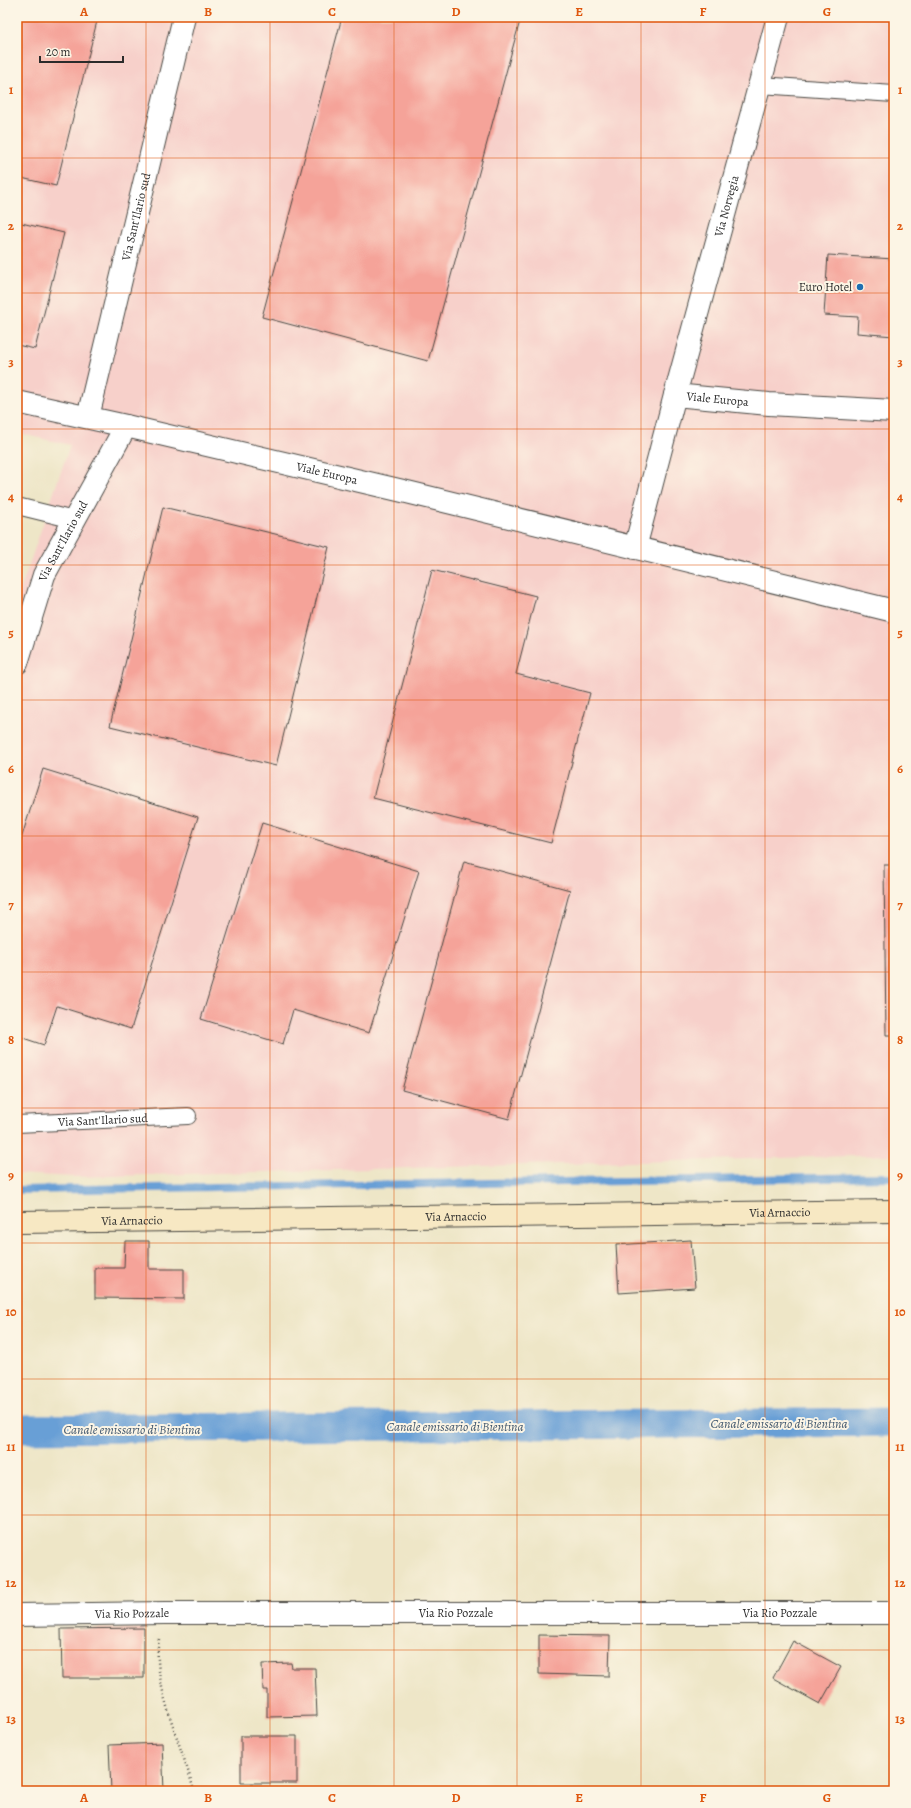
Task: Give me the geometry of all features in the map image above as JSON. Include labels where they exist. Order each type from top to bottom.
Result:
[{"type":"main road","name":"Via Arnaccio","points":[[17,1222],[894,1211]]},
{"type":"street","name":"Via Sant'Ilario sud","points":[[88,417],[184,17]]},
{"type":"street","name":"Via Norvegia","points":[[675,395],[778,17]]},
{"type":"street","name":"Viale Europa","points":[[635,548],[675,395],[769,404],[894,411]]},
{"type":"street","name":"Viale Europa","points":[[17,402],[126,426],[894,611]]},
{"type":"street","name":"Via Sant'Ilario sud","points":[[17,663],[44,575],[126,426]]},
{"type":"street","name":"Via Rio Pozzale","points":[[17,1615],[165,1613],[894,1613]]},
{"type":"lane","points":[[760,84],[894,94]]},
{"type":"lane","points":[[17,506],[74,520]]},
{"type":"lane","name":"Via Sant'Ilario sud","points":[[17,1124],[188,1116]]},
{"type":"path","points":[[165,1613],[158,1644],[159,1672],[164,1694],[194,1791]]},
{"type":"shaded area","points":[[17,17],[894,17],[894,1155],[74,1177],[17,1174],[17,600],[70,445],[17,433]]},
{"type":"building","points":[[17,17],[98,17],[56,186],[17,177]]},
{"type":"building","points":[[342,17],[521,17],[428,361],[262,317]]},
{"type":"building","points":[[17,222],[64,233],[35,349],[17,345]]},
{"type":"building","name":"Euro Hotel","points":[[828,255],[894,259],[894,336],[857,333],[858,317],[824,315]]},
{"type":"building","points":[[163,507],[329,547],[276,766],[110,726]]},
{"type":"building","points":[[432,570],[536,596],[516,674],[590,693],[551,843],[373,798]]},
{"type":"building","points":[[43,769],[198,817],[131,1029],[57,1006],[44,1045],[17,1036],[17,852]]},
{"type":"building","points":[[262,823],[419,871],[369,1033],[293,1010],[283,1044],[201,1019]]},
{"type":"building","points":[[464,861],[570,890],[509,1119],[402,1090]]},
{"type":"building","points":[[884,865],[894,865],[894,1035],[886,1035]]},
{"type":"building","points":[[691,1240],[695,1288],[619,1293],[616,1245]]},
{"type":"building","points":[[125,1241],[149,1241],[149,1269],[184,1269],[184,1299],[95,1298],[95,1268],[124,1268]]},
{"type":"building","points":[[144,1628],[144,1678],[62,1678],[61,1629]]},
{"type":"building","points":[[539,1635],[610,1636],[609,1676],[539,1674]]},
{"type":"building","points":[[793,1641],[841,1667],[820,1704],[773,1678]]},
{"type":"building","points":[[291,1663],[292,1668],[315,1668],[317,1716],[267,1717],[267,1690],[263,1690],[262,1664]]},
{"type":"building","points":[[241,1736],[297,1736],[297,1783],[241,1783]]},
{"type":"building","points":[[162,1743],[164,1791],[111,1791],[109,1745]]},
{"type":"waterway","points":[[17,1190],[894,1177]]},
{"type":"waterway","name":"Canale emissario di Bientina","points":[[17,1429],[894,1422]]},
{"type":"place","name":"Euro Hotel","points":[[860,287]]}]
